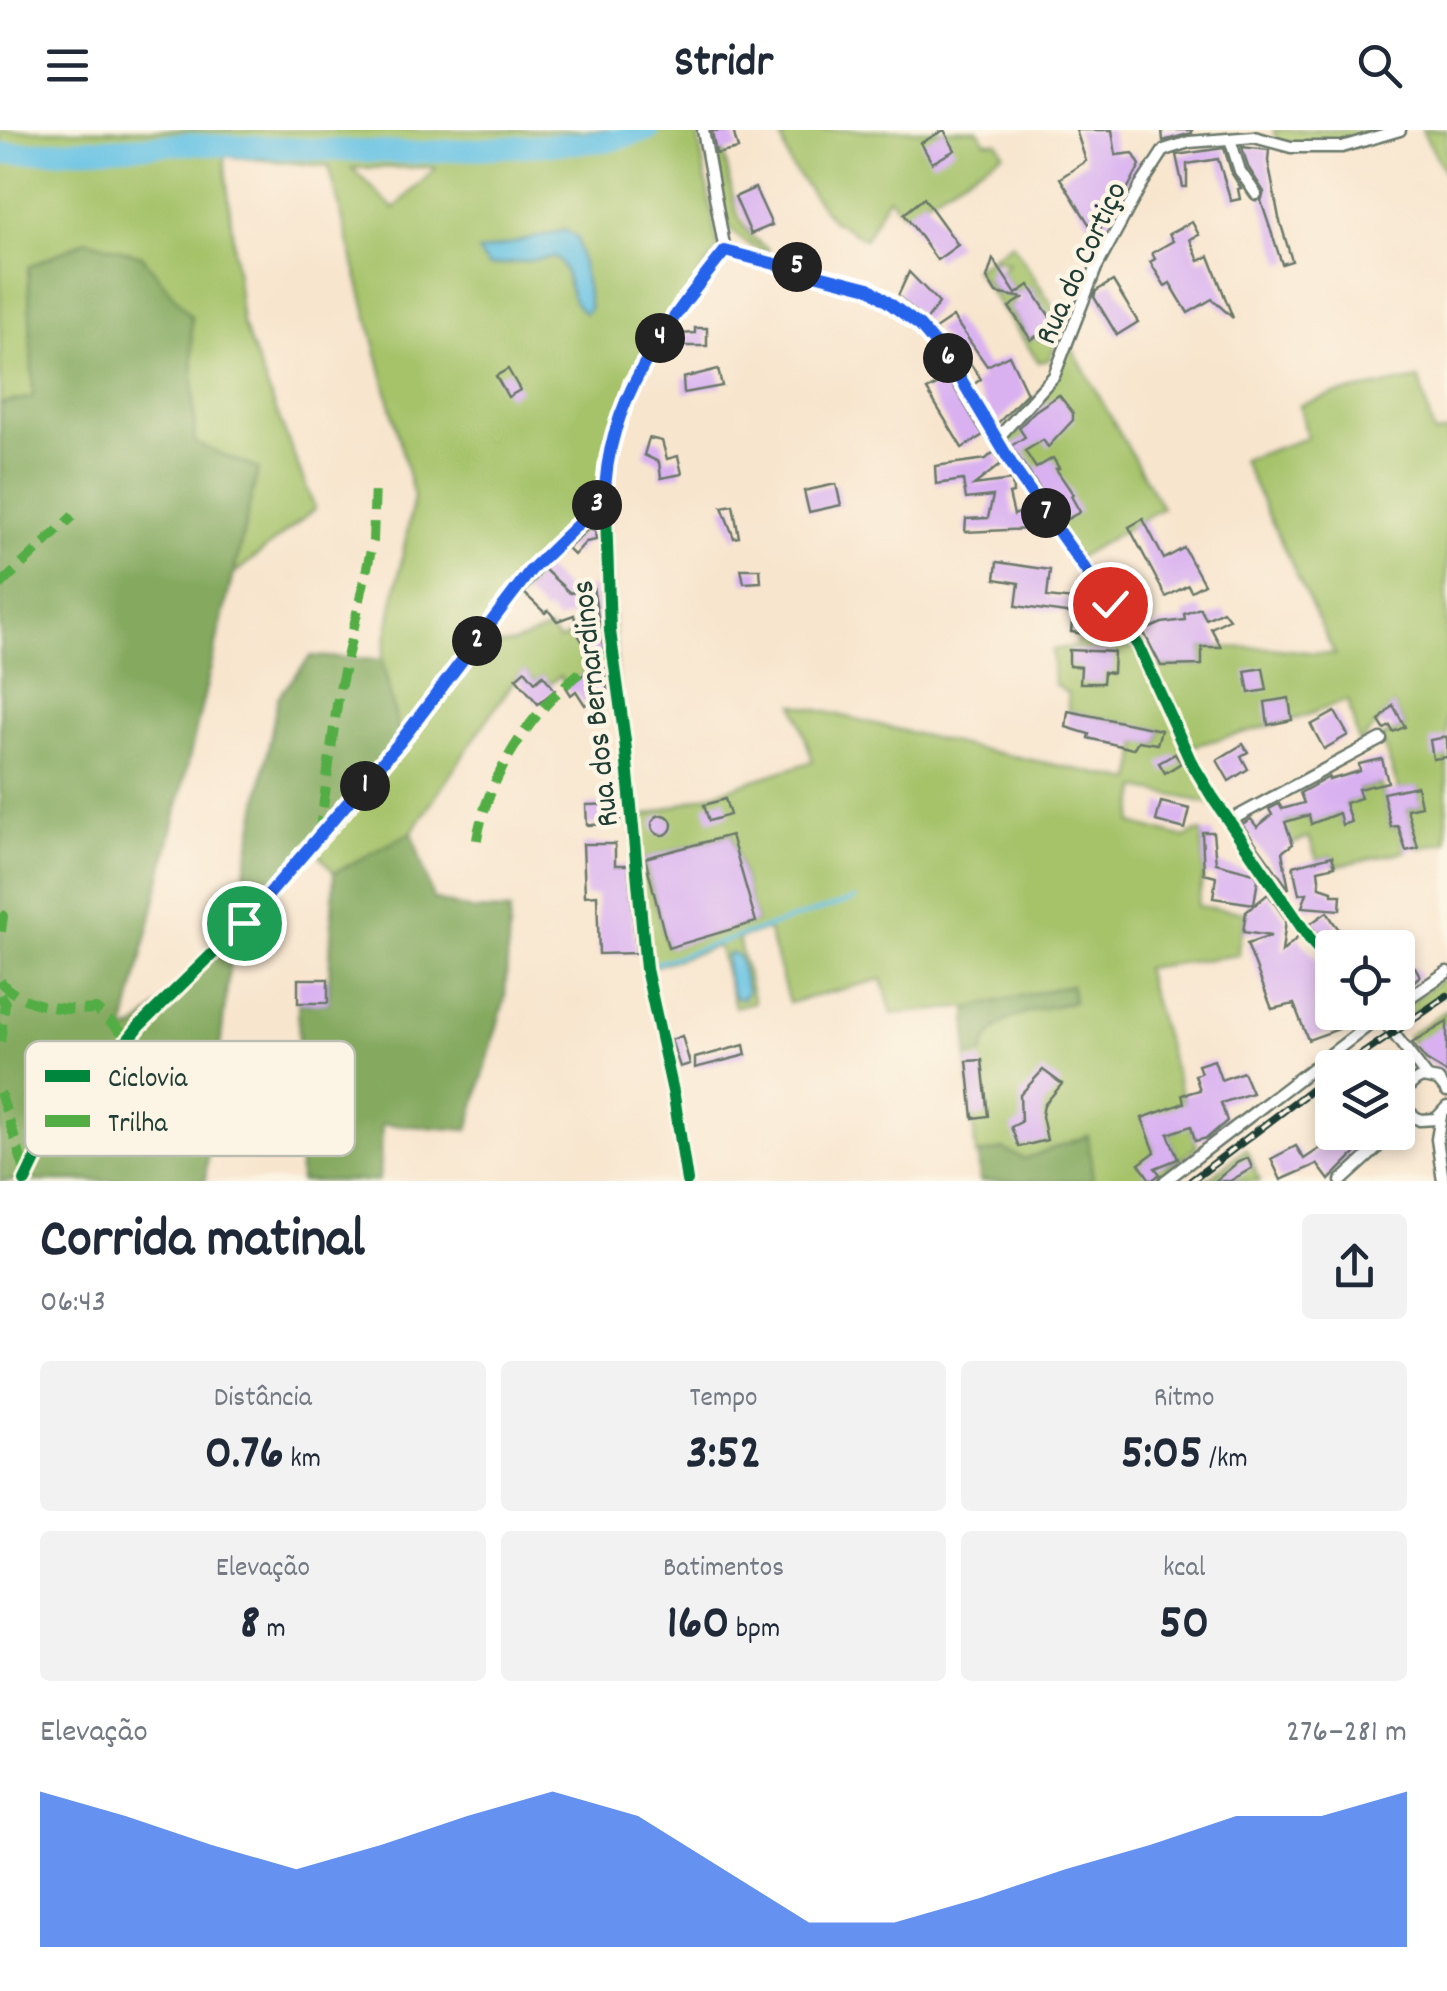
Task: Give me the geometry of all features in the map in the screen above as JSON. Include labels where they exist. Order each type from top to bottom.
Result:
[{"type":"street","points":[[703,130],[725,251],[869,288],[894,304],[938,344],[1066,544],[1138,644],[1190,760],[1315,945]]},
{"type":"street","name":"Rua do Cortiço","points":[[997,439],[1054,376],[1096,268],[1164,150],[1189,142],[1254,137],[1291,147],[1342,147],[1400,130]]},
{"type":"street","points":[[1230,139],[1240,171],[1256,194]]},
{"type":"street","name":"Rua dos Bernardinos","points":[[687,1181],[674,1096],[646,968],[625,740],[610,632],[605,498],[608,457],[632,382],[681,305],[725,251]]},
{"type":"street","points":[[127,1041],[244,923],[342,814],[530,571],[605,498]]},
{"type":"street","points":[[1229,821],[1381,738]]},
{"type":"street","points":[[1415,994],[1447,972]]},
{"type":"street","points":[[1164,1181],[1361,1030]]},
{"type":"street","points":[[1415,1062],[1427,1076],[1446,1087]]},
{"type":"street","points":[[1415,1081],[1427,1076]]},
{"type":"street","points":[[1415,1120],[1444,1112]]},
{"type":"street","points":[[1443,1181],[1436,1139],[1444,1112]]},
{"type":"street","points":[[1415,1115],[1436,1139]]},
{"type":"street","points":[[1341,1181],[1375,1150]]},
{"type":"street","points":[[24,1181],[37,1156]]},
{"type":"green space","points":[[0,130],[697,130],[718,248],[632,382],[605,485],[618,689],[608,689],[604,678],[608,672],[601,663],[566,687],[560,676],[550,684],[542,676],[535,682],[525,671],[516,678],[412,832],[334,873],[313,846],[401,742],[382,660],[414,497],[329,166],[224,156],[242,323],[315,509],[234,574],[258,469],[195,444],[191,317],[33,397],[0,404]],"holes":[[[435,167],[436,168],[394,209],[352,168]],[[565,230],[577,238],[590,308],[585,313],[568,285],[565,265],[555,257],[489,266],[479,252]],[[590,521],[596,522],[601,633],[607,650],[593,657],[580,638],[583,636],[576,632],[559,641],[550,629],[513,643],[477,649],[542,568]]]},
{"type":"green space","points":[[779,130],[978,130],[986,142],[998,142],[1004,153],[904,214],[888,197],[865,239],[832,220],[791,166]]},
{"type":"green space","points":[[1273,130],[1395,130],[1342,146],[1278,143]]},
{"type":"green space","points":[[1422,130],[1447,130],[1447,176]]},
{"type":"green space","points":[[724,154],[740,219],[769,250],[767,253],[738,237],[724,216],[714,157]]},
{"type":"green space","points":[[87,240],[142,256],[191,317],[195,443],[258,469],[124,1032],[137,1027],[233,934],[221,1041],[25,1041],[25,1156],[208,1156],[205,1181],[0,1181],[0,404],[33,397],[28,267]]},
{"type":"green space","points":[[1012,243],[1064,323],[1049,360],[1039,362],[974,269]],"holes":[[[993,259],[1008,263],[1000,271],[1016,294],[1030,286],[1057,330],[1042,340],[1038,335],[1030,340],[1009,308],[1015,303],[1010,295],[996,293],[988,279]]]},
{"type":"green space","points":[[1068,341],[1162,508],[1077,558],[997,439],[1050,383]]},
{"type":"green space","points":[[1419,379],[1434,434],[1447,431],[1447,842],[1418,848],[1407,809],[1421,806],[1417,787],[1399,790],[1381,738],[1405,727],[1393,706],[1359,744],[1348,700],[1299,718],[1185,748],[1218,805],[1138,788],[1132,823],[1185,838],[1202,832],[1204,874],[1197,906],[1246,912],[1239,955],[1144,968],[1197,1146],[1156,1181],[1093,1181],[1087,1136],[1024,1159],[1004,1149],[976,1155],[967,1057],[982,1054],[987,1040],[1005,1021],[1072,1002],[1070,985],[983,1006],[892,1014],[882,979],[789,1003],[768,929],[738,939],[754,1002],[735,1007],[718,946],[646,969],[632,820],[813,761],[794,704],[974,748],[1133,781],[1138,741],[1157,744],[1161,730],[1068,711],[1068,694],[1054,684],[1052,650],[1076,646],[1078,636],[1138,645],[1150,668],[1202,665],[1202,647],[1271,648],[1335,655],[1242,460],[1307,438],[1300,405],[1331,395]],"holes":[[[731,834],[756,922],[668,947],[643,859]],[[1143,1118],[1176,1131],[1168,1134],[1178,1159],[1166,1164],[1156,1154]]]},
{"type":"green space","points":[[311,656],[382,660],[401,742],[233,934],[278,697]]},
{"type":"green space","points":[[1381,784],[1391,827],[1398,826],[1406,851],[1335,866],[1332,856],[1317,860],[1309,837],[1293,844],[1277,825],[1308,815],[1311,823],[1339,813],[1342,824],[1350,822],[1345,803],[1360,798],[1359,789]]},
{"type":"green space","points":[[412,832],[433,899],[471,910],[510,911],[505,998],[468,1130],[382,1124],[379,1181],[300,1181],[300,1156],[355,1156],[355,1041],[298,1041],[298,1003],[328,1003],[334,873]]},
{"type":"green space","points":[[1447,975],[1447,990],[1415,1012],[1415,999]]},
{"type":"green space","points":[[1071,985],[1073,1002],[1031,1011],[1005,1022],[987,1041],[982,1055],[967,1057],[967,1008]]},
{"type":"green space","points":[[1447,1010],[1447,1073],[1422,1055],[1407,1036]]},
{"type":"green space","points":[[1088,1136],[1093,1181],[980,1181],[978,1155],[1004,1149],[1024,1159]]},
{"type":"green space","points":[[1246,1149],[1260,1181],[1206,1181]]},
{"type":"water","points":[[565,230],[577,238],[590,309],[585,313],[574,300],[561,263],[555,257],[489,266],[478,252]]},
{"type":"water","points":[[733,953],[739,957],[747,991],[743,998],[736,998],[728,978],[726,955]]},
{"type":"building","points":[[733,130],[738,149],[716,154],[712,131]]},
{"type":"building","points":[[944,130],[955,150],[932,163],[921,143]]},
{"type":"building","points":[[1076,130],[1112,130],[1116,155],[1133,153],[1140,165],[1110,222],[1094,232],[1060,178],[1086,161]]},
{"type":"building","points":[[1162,130],[1192,130],[1192,133],[1163,141]]},
{"type":"building","points":[[1242,147],[1269,150],[1279,218],[1292,261],[1282,264],[1261,201],[1264,192],[1248,167]]},
{"type":"building","points":[[1224,148],[1241,188],[1240,199],[1231,201],[1218,159],[1187,164],[1187,187],[1183,187],[1176,155]]},
{"type":"building","points":[[755,188],[772,225],[751,234],[735,197]]},
{"type":"building","points":[[924,198],[958,245],[937,260],[904,214]]},
{"type":"building","points":[[1192,222],[1199,235],[1190,239],[1199,261],[1209,256],[1233,318],[1212,299],[1188,313],[1170,283],[1165,286],[1150,262],[1155,259],[1152,253],[1173,241],[1169,234]]},
{"type":"building","points":[[993,259],[1016,294],[1029,285],[1058,329],[1042,340],[1038,335],[1031,340],[1009,307],[1023,298],[996,293],[987,278]]},
{"type":"building","points":[[909,272],[939,303],[926,321],[898,296]]},
{"type":"building","points":[[1113,281],[1138,322],[1117,335],[1094,297],[1096,291]]},
{"type":"building","points":[[953,317],[987,366],[1009,355],[1027,393],[997,424],[973,385],[981,379],[963,353],[957,358],[935,329]]},
{"type":"building","points":[[695,328],[707,328],[707,346],[680,346],[679,334],[695,333]]},
{"type":"building","points":[[508,369],[520,390],[508,397],[496,376]]},
{"type":"building","points":[[718,369],[722,386],[684,393],[683,378]]},
{"type":"building","points":[[949,379],[983,435],[962,448],[927,390]]},
{"type":"building","points":[[1059,395],[1073,413],[1073,420],[1048,447],[1043,440],[1025,451],[1036,468],[1053,458],[1073,494],[1080,512],[1062,522],[1011,446],[1025,437],[1019,428],[1035,411]]},
{"type":"building","points":[[649,438],[662,441],[667,459],[678,456],[682,474],[661,478],[659,462],[644,455]]},
{"type":"building","points":[[994,452],[1001,464],[974,485],[1012,480],[1013,493],[1009,494],[1014,515],[1031,508],[1040,521],[1030,529],[965,532],[966,519],[988,518],[993,496],[966,499],[963,480],[936,484],[935,466],[986,459]]},
{"type":"building","points":[[836,484],[841,505],[809,512],[804,491]]},
{"type":"building","points":[[733,505],[739,537],[734,538],[722,507]]},
{"type":"building","points":[[1143,519],[1164,559],[1184,548],[1204,584],[1191,591],[1188,585],[1166,597],[1129,527]]},
{"type":"building","points":[[588,529],[595,531],[596,540],[586,542],[574,555],[567,548]]},
{"type":"building","points":[[997,562],[1050,570],[1047,597],[1083,601],[1083,629],[1104,618],[1111,626],[1096,636],[1071,632],[1073,614],[1016,606],[1019,583],[995,579]]},
{"type":"building","points":[[544,569],[570,593],[593,587],[604,652],[593,658],[579,636],[574,615],[557,621],[524,593]]},
{"type":"building","points":[[741,569],[760,569],[761,582],[744,583]]},
{"type":"building","points":[[1200,608],[1206,619],[1223,611],[1229,619],[1211,628],[1221,647],[1202,647],[1202,665],[1161,666],[1143,631],[1185,620],[1184,614]]},
{"type":"building","points":[[1069,650],[1114,652],[1113,673],[1104,672],[1103,683],[1080,683],[1081,667],[1069,666]]},
{"type":"building","points":[[601,662],[607,671],[604,678],[608,689],[585,705],[576,691],[571,695],[566,687]]},
{"type":"building","points":[[1263,668],[1267,690],[1249,693],[1245,671]]},
{"type":"building","points":[[525,670],[535,682],[543,675],[555,690],[538,704],[516,678]]},
{"type":"building","points":[[1289,698],[1292,720],[1268,725],[1265,702]]},
{"type":"building","points":[[1393,705],[1405,727],[1393,732],[1390,726],[1384,729],[1379,721]]},
{"type":"building","points":[[1068,711],[1161,730],[1157,744],[1138,741],[1133,749],[1088,738],[1089,734],[1066,727]]},
{"type":"building","points":[[1335,712],[1348,735],[1324,749],[1311,725]]},
{"type":"building","points":[[1447,737],[1447,757],[1433,759],[1430,740]]},
{"type":"building","points":[[1243,744],[1248,752],[1241,756],[1248,769],[1229,781],[1217,760]]},
{"type":"building","points":[[1175,754],[1181,763],[1165,773],[1159,763]]},
{"type":"building","points":[[1382,759],[1388,782],[1358,789],[1361,798],[1345,803],[1351,822],[1342,825],[1339,813],[1311,824],[1309,815],[1285,822],[1293,844],[1282,852],[1289,889],[1242,824],[1251,819],[1257,827],[1272,815],[1269,809],[1279,804],[1282,809],[1304,803],[1300,793],[1329,777],[1360,771],[1359,764]]},
{"type":"building","points":[[1417,786],[1421,806],[1407,809],[1418,848],[1406,851],[1398,826],[1391,827],[1383,793]]},
{"type":"building","points":[[725,799],[730,815],[709,821],[704,805]]},
{"type":"building","points":[[1161,802],[1190,809],[1185,829],[1156,821]]},
{"type":"building","points":[[619,804],[620,824],[587,825],[586,805]]},
{"type":"building","points":[[658,815],[666,815],[672,825],[666,835],[658,835],[652,829],[652,821]]},
{"type":"building","points":[[1202,832],[1213,832],[1216,863],[1254,873],[1258,879],[1254,904],[1213,898],[1216,877],[1204,874]]},
{"type":"building","points":[[731,835],[756,922],[668,948],[645,858]]},
{"type":"building","points":[[583,844],[615,844],[615,865],[628,865],[636,953],[599,954],[597,895],[585,896]]},
{"type":"building","points":[[1332,856],[1335,866],[1318,870],[1320,887],[1332,891],[1332,895],[1341,895],[1340,910],[1302,907],[1307,893],[1299,894],[1293,866]]},
{"type":"building","points":[[1268,894],[1286,920],[1282,952],[1298,937],[1315,957],[1315,1030],[1336,1030],[1308,1040],[1294,1004],[1272,1009],[1247,944],[1271,936],[1243,932],[1246,912]]},
{"type":"building","points":[[1327,912],[1340,930],[1315,931],[1310,924]]},
{"type":"building","points":[[298,979],[328,979],[328,1003],[298,1003]]},
{"type":"building","points":[[1447,1022],[1447,1073],[1426,1060],[1412,1043]]},
{"type":"building","points":[[682,1036],[690,1064],[680,1067],[671,1040]]},
{"type":"building","points":[[744,1045],[746,1055],[695,1068],[695,1058]]},
{"type":"building","points":[[982,1060],[988,1116],[973,1118],[967,1061]]},
{"type":"building","points":[[1214,1060],[1221,1080],[1243,1072],[1252,1093],[1221,1103],[1227,1121],[1207,1138],[1195,1141],[1191,1126],[1168,1134],[1178,1159],[1155,1168],[1160,1174],[1151,1181],[1139,1164],[1155,1152],[1142,1118],[1184,1103],[1182,1095],[1200,1090],[1195,1075],[1201,1073],[1198,1065]]},
{"type":"building","points":[[1043,1070],[1062,1084],[1044,1105],[1047,1140],[1019,1147],[1011,1127],[1021,1122],[1020,1095]]},
{"type":"building","points":[[1296,1146],[1304,1159],[1318,1150],[1359,1150],[1329,1180],[1317,1164],[1281,1180],[1271,1159]]},
{"type":"building","points":[[1248,1158],[1252,1168],[1230,1181],[1215,1181],[1238,1162]]},
{"type":"waterway","points":[[0,154],[182,144],[408,153],[610,141],[648,130]]},
{"type":"waterway","points":[[650,965],[855,899]]},
{"type":"railway","points":[[1368,1050],[1447,996]]},
{"type":"railway","points":[[1191,1181],[1315,1087]]},
{"type":"marked path","points":[[319,837],[338,698],[373,541],[375,483]]},
{"type":"marked path","points":[[0,585],[73,516]]},
{"type":"marked path","points":[[477,840],[494,786],[525,731],[567,684],[613,652]]},
{"type":"marked path","points":[[0,913],[0,939]]},
{"type":"marked path","points":[[0,981],[8,990],[44,1006],[96,1009],[123,1033],[138,1026]]},
{"type":"marked path","points":[[0,995],[5,1003],[0,1042]]},
{"type":"marked path","points":[[0,1092],[27,1177]]},
{"type":"cycle path","points":[[687,1181],[674,1096],[646,969],[625,741],[610,631],[605,485],[608,457],[632,382],[681,305],[725,251],[869,288],[894,304],[938,344],[1017,473],[1138,645],[1190,760],[1315,945]]},
{"type":"cycle path","points":[[127,1041],[244,923],[342,814],[529,571],[605,498]]},
{"type":"cycle path","points":[[25,1181],[37,1156]]},
{"type":"route","points":[[244,923],[342,814],[530,571],[605,498],[608,457],[632,382],[681,305],[725,251],[869,288],[920,326],[952,364],[1017,473],[1110,604]]}]
